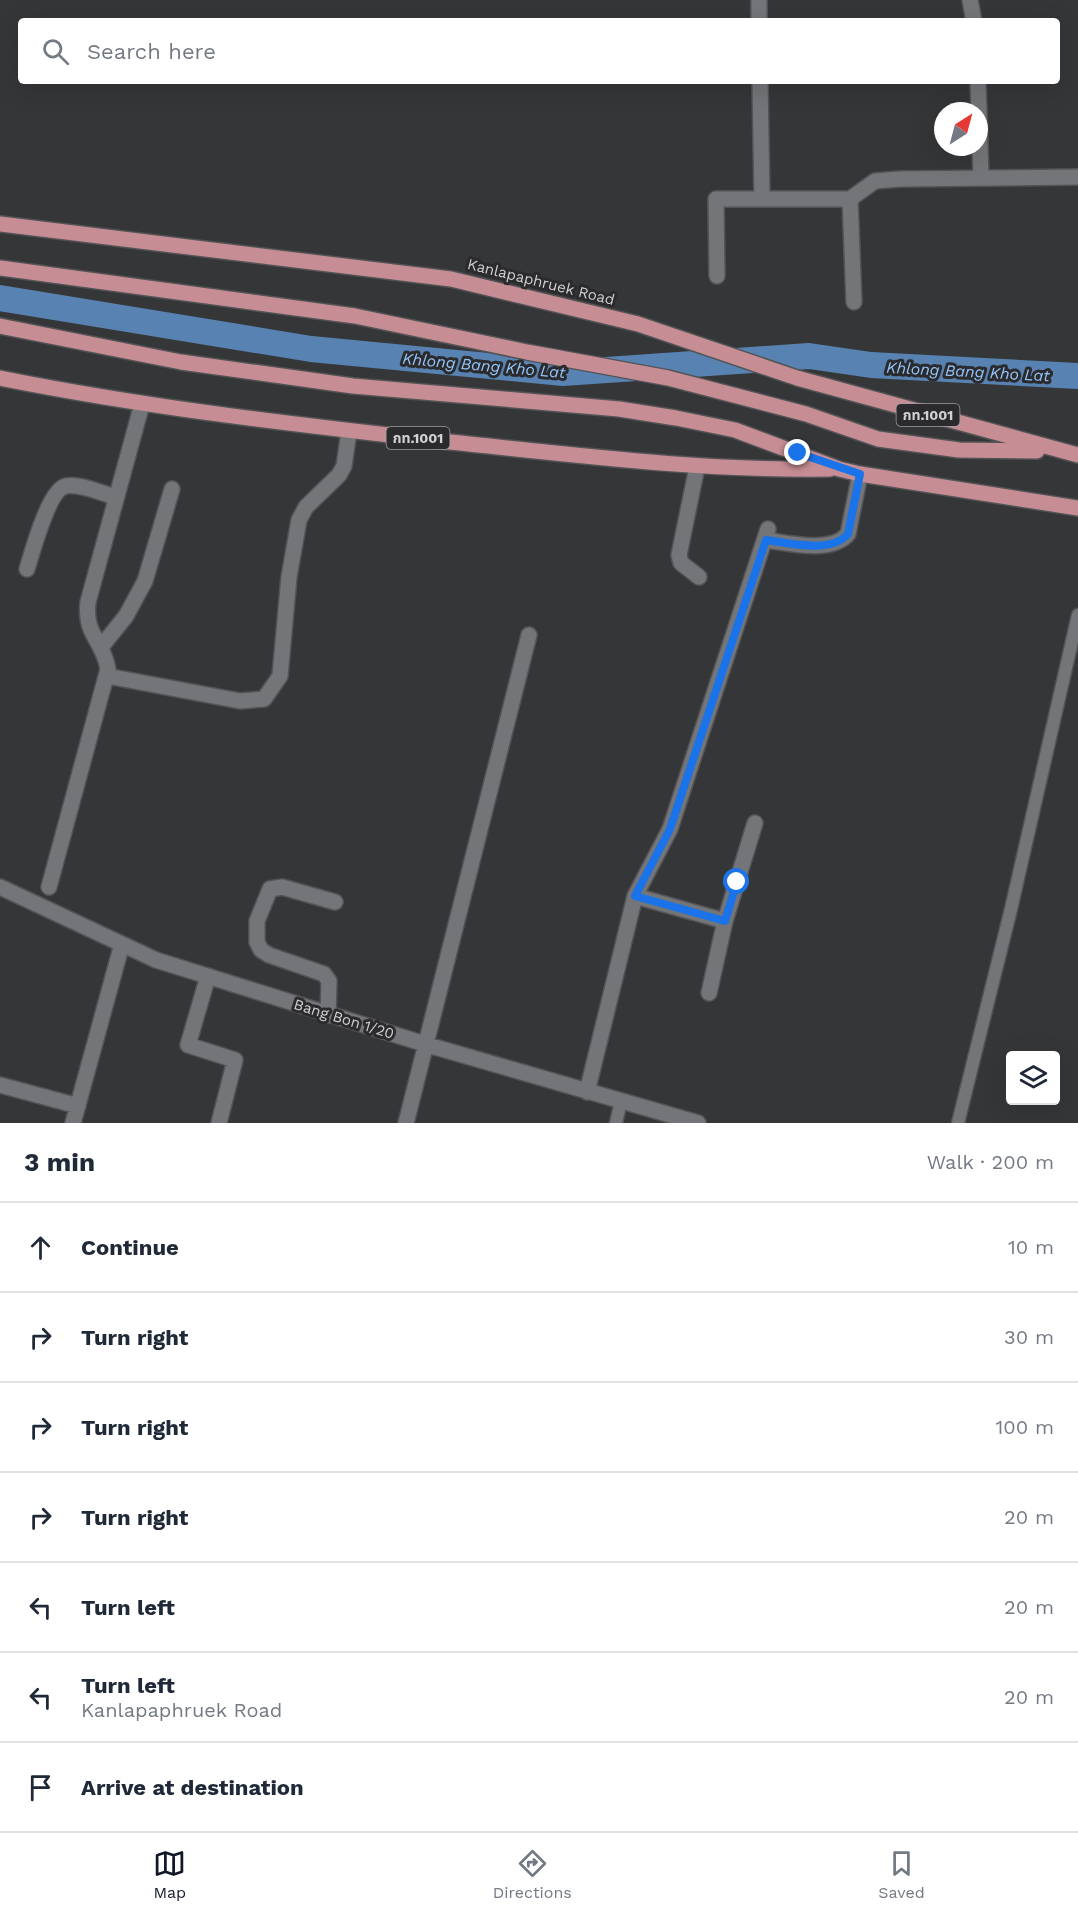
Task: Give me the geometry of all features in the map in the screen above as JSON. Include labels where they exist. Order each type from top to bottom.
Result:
[{"type":"main road","name":"Kanlapaphruek Road","points":[[0,224],[451,279],[638,324],[797,378],[1078,455]]},
{"type":"main road","name":"Kanlapaphruek Road","points":[[0,268],[356,316],[527,352],[668,378],[806,414],[878,440],[959,450],[1058,451]]},
{"type":"main road","name":"กท.1001","points":[[0,326],[181,362],[353,386],[619,409],[735,430],[839,469],[860,474],[1078,508]]},
{"type":"main road","name":"กท.1001","points":[[0,378],[142,404],[349,431],[697,467],[764,470],[839,469]]},
{"type":"street","points":[[759,0],[759,18]]},
{"type":"street","points":[[970,0],[973,18]]},
{"type":"street","points":[[760,84],[762,198]]},
{"type":"street","points":[[978,84],[981,178]]},
{"type":"street","points":[[717,276],[716,199],[850,199],[875,181],[1078,177]]},
{"type":"street","points":[[850,199],[854,302]]},
{"type":"street","points":[[49,887],[107,676],[106,654],[86,619],[142,404]]},
{"type":"street","points":[[107,676],[240,701],[264,699],[280,676],[289,578],[299,520],[306,507],[339,475],[344,466],[349,431]]},
{"type":"street","points":[[697,467],[679,555],[681,563],[699,577]]},
{"type":"street","points":[[587,1092],[635,896],[670,829],[767,534],[827,545],[842,540],[848,534],[860,474]]},
{"type":"street","points":[[27,569],[50,503],[59,490],[66,486],[75,487],[117,497]]},
{"type":"street","points":[[101,647],[130,609],[144,581],[172,489]]},
{"type":"street","points":[[406,1123],[428,1045],[530,635]]},
{"type":"street","points":[[710,993],[725,921],[755,823]]},
{"type":"street","name":"Bang Bon 1/20","points":[[0,887],[156,960],[428,1045],[698,1123]]},
{"type":"street","points":[[328,1014],[329,981],[324,975],[269,956],[261,950],[257,942],[257,921],[270,890],[282,887],[335,902]]},
{"type":"street","points":[[635,896],[725,921]]},
{"type":"street","points":[[73,1123],[122,944]]},
{"type":"street","points":[[208,976],[188,1045],[235,1060],[219,1123]]},
{"type":"street","points":[[0,1085],[78,1106]]},
{"type":"lane","points":[[958,1123],[1011,909],[1078,615]]},
{"type":"lane","points":[[616,1123],[621,1101]]},
{"type":"waterway","name":"Khlong Bang Kho Lat","points":[[0,298],[311,349],[563,373],[809,356],[871,365],[1078,376]]},
{"type":"route","points":[[737,882],[725,921],[635,896],[641,880],[670,829],[766,540],[827,545],[835,544],[848,534],[860,474],[839,469],[798,453]]}]
